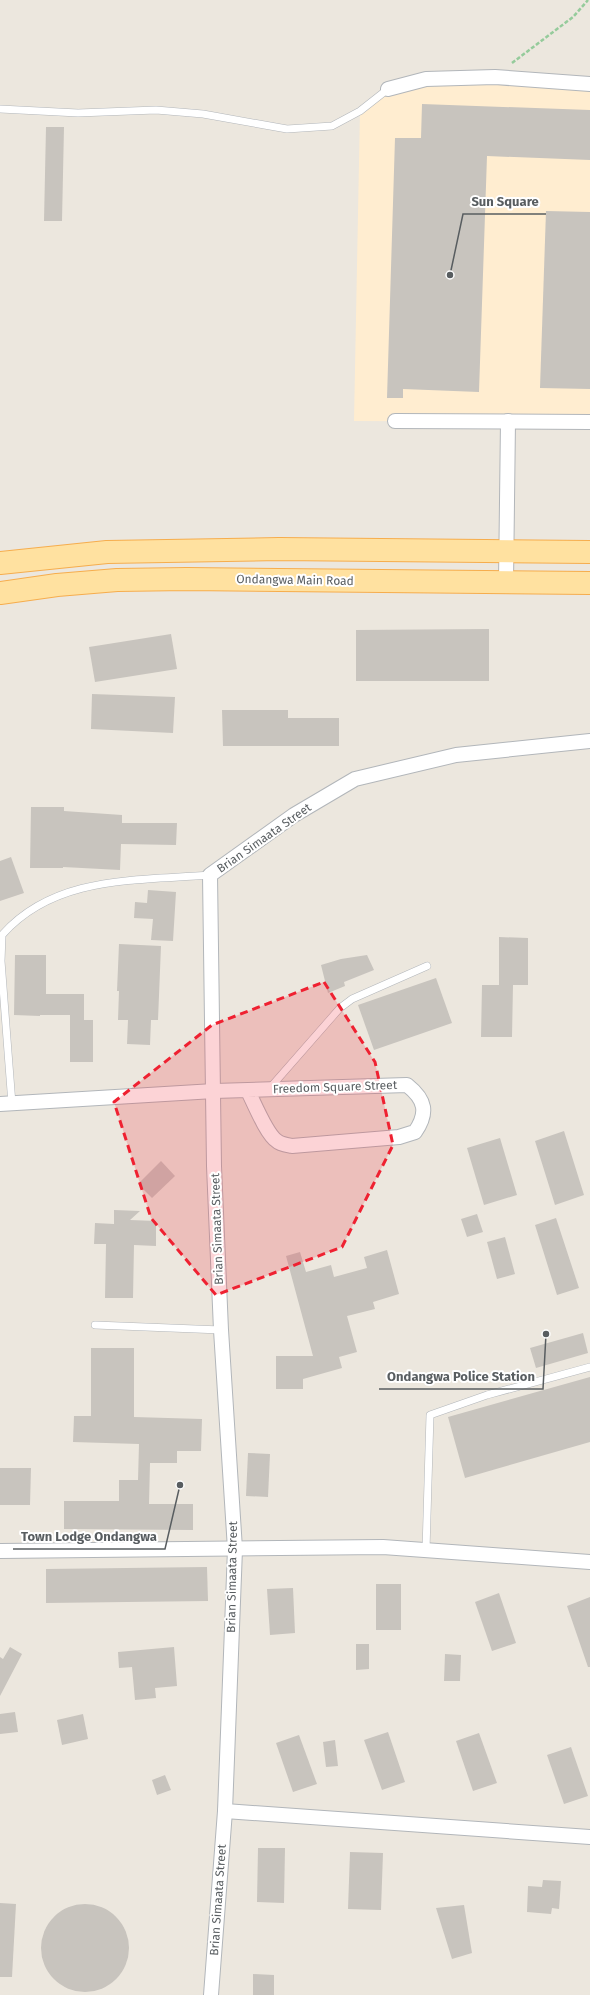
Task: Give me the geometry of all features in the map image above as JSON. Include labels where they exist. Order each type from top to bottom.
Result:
[{"type":"main road","points":[[0,564],[107,552],[506,550],[590,552]]},
{"type":"main road","name":"Ondangwa Main Road","points":[[0,593],[57,585],[117,580],[187,579],[590,583]]},
{"type":"street","points":[[388,89],[426,79],[495,77],[590,84]]},
{"type":"street","points":[[395,421],[590,422]]},
{"type":"street","points":[[506,582],[508,421]]},
{"type":"street","name":"Brian Simaata Street","points":[[211,1995],[225,1810],[235,1549],[221,1330],[214,1166],[210,875],[294,815],[356,779],[456,754],[590,741]]},
{"type":"street","name":"Freedom Square Street","points":[[6,1104],[214,1091],[407,1085],[419,1094],[424,1109],[422,1121],[415,1132],[399,1137],[292,1146],[277,1142],[268,1132],[248,1091]]},
{"type":"street","points":[[0,1551],[383,1547],[590,1562]]},
{"type":"street","points":[[225,1810],[590,1837]]},
{"type":"lane","points":[[0,109],[78,113],[156,110],[203,114],[287,129],[332,126],[360,111],[388,89]]},
{"type":"lane","points":[[6,1104],[1,961],[2,935],[29,910],[64,892],[92,884],[210,875]]},
{"type":"lane","points":[[269,1089],[340,1008],[352,999],[427,966]]},
{"type":"lane","points":[[95,1325],[221,1330]]},
{"type":"lane","points":[[426,1550],[430,1415],[487,1395],[590,1367]]},
{"type":"path","points":[[495,77],[573,17],[588,0]]},
{"type":"highlighted area","points":[[324,982],[375,1062],[393,1145],[342,1247],[216,1295],[151,1218],[114,1102],[212,1025]]},
{"type":"shaded area","points":[[426,79],[590,83],[590,422],[354,421],[360,111],[388,89]]},
{"type":"building","points":[[422,104],[590,110],[590,160],[487,156],[479,392],[403,389],[403,398],[387,398],[395,138],[421,138]]},
{"type":"building","points":[[46,127],[64,127],[62,221],[44,221]]},
{"type":"building","points":[[546,211],[590,212],[590,389],[540,388]]},
{"type":"building","points":[[489,629],[489,681],[356,681],[356,630]]},
{"type":"building","points":[[171,634],[177,669],[95,682],[89,647]]},
{"type":"building","points":[[92,694],[175,697],[173,733],[91,729]]},
{"type":"building","points":[[222,710],[288,710],[288,718],[339,718],[339,746],[223,746]]},
{"type":"building","points":[[31,807],[64,807],[64,811],[122,815],[122,823],[177,823],[176,845],[121,844],[120,870],[63,867],[30,868]]},
{"type":"building","points":[[11,857],[24,893],[0,901],[0,861]]},
{"type":"building","points":[[148,890],[176,892],[173,941],[151,940],[153,919],[134,918],[135,902],[147,903]]},
{"type":"building","points":[[499,937],[528,938],[528,985],[513,985],[512,1037],[481,1037],[482,985],[499,985]]},
{"type":"building","points":[[119,944],[161,946],[158,1020],[151,1020],[150,1045],[127,1044],[128,1020],[118,1020],[119,991],[117,991]]},
{"type":"building","points":[[15,955],[46,955],[46,994],[84,994],[84,1020],[93,1020],[93,1062],[70,1062],[70,1015],[14,1015]]},
{"type":"building","points":[[367,955],[374,970],[344,982],[345,986],[328,993],[321,965],[341,959]]},
{"type":"building","points":[[436,978],[452,1023],[374,1050],[358,1005]]},
{"type":"building","points":[[564,1131],[584,1195],[555,1205],[535,1141]]},
{"type":"building","points":[[500,1138],[517,1195],[484,1205],[467,1148]]},
{"type":"building","points":[[161,1161],[175,1176],[152,1198],[138,1184]]},
{"type":"building","points":[[114,1210],[140,1211],[130,1220],[156,1221],[156,1246],[134,1245],[133,1298],[105,1298],[106,1244],[94,1244],[95,1223],[114,1224]]},
{"type":"building","points":[[477,1214],[483,1232],[467,1237],[461,1219]]},
{"type":"building","points":[[556,1218],[579,1288],[557,1295],[535,1225]]},
{"type":"building","points":[[505,1237],[515,1274],[497,1279],[487,1242]]},
{"type":"building","points":[[387,1250],[399,1294],[373,1302],[375,1309],[347,1316],[357,1352],[339,1357],[342,1368],[303,1379],[303,1389],[276,1389],[276,1356],[313,1356],[286,1256],[300,1252],[306,1272],[331,1265],[334,1277],[367,1268],[364,1257]]},
{"type":"building","points":[[583,1333],[588,1353],[536,1368],[530,1348]]},
{"type":"building","points":[[91,1348],[134,1348],[134,1417],[202,1419],[201,1451],[177,1451],[177,1463],[150,1463],[149,1504],[193,1504],[193,1530],[64,1529],[64,1501],[119,1501],[119,1480],[138,1480],[139,1444],[73,1442],[74,1416],[91,1416]]},
{"type":"building","points":[[590,1377],[590,1442],[465,1478],[448,1417]]},
{"type":"building","points":[[248,1453],[270,1454],[268,1497],[246,1496]]},
{"type":"building","points":[[0,1468],[31,1468],[30,1505],[0,1505]]},
{"type":"building","points":[[207,1567],[208,1601],[46,1603],[46,1569]]},
{"type":"building","points":[[376,1584],[401,1584],[401,1630],[376,1630]]},
{"type":"building","points":[[293,1588],[295,1633],[270,1635],[267,1589]]},
{"type":"building","points":[[499,1593],[516,1643],[492,1651],[475,1602]]},
{"type":"building","points":[[590,1597],[590,1667],[588,1667],[567,1606]]},
{"type":"building","points":[[356,1644],[369,1644],[369,1669],[356,1670]]},
{"type":"building","points":[[10,1647],[22,1654],[0,1696],[0,1657],[3,1659]]},
{"type":"building","points":[[174,1647],[177,1686],[155,1688],[156,1698],[135,1700],[132,1667],[119,1668],[118,1652]]},
{"type":"building","points":[[445,1654],[461,1655],[460,1681],[444,1681]]},
{"type":"building","points":[[15,1712],[18,1732],[0,1734],[0,1714]]},
{"type":"building","points":[[83,1714],[88,1739],[62,1745],[57,1720]]},
{"type":"building","points":[[388,1732],[405,1782],[382,1790],[364,1740]]},
{"type":"building","points":[[479,1733],[497,1783],[473,1791],[456,1741]]},
{"type":"building","points":[[299,1735],[317,1784],[293,1792],[276,1743]]},
{"type":"building","points":[[335,1740],[338,1766],[326,1767],[323,1742]]},
{"type":"building","points":[[571,1747],[588,1796],[564,1804],[547,1755]]},
{"type":"building","points":[[165,1775],[171,1790],[157,1795],[152,1780]]},
{"type":"building","points":[[258,1848],[285,1848],[284,1903],[257,1902]]},
{"type":"building","points":[[350,1852],[383,1853],[381,1910],[348,1909]]},
{"type":"building","points":[[543,1880],[561,1881],[559,1909],[552,1908],[551,1914],[527,1912],[528,1886],[542,1887]]},
{"type":"building","points":[[0,1903],[16,1904],[12,1977],[0,1977]]},
{"type":"building","points":[[85,1904],[102,1907],[116,1917],[126,1931],[129,1948],[126,1965],[116,1979],[102,1989],[85,1992],[68,1989],[54,1979],[44,1965],[41,1948],[44,1931],[54,1917],[68,1907]]},
{"type":"building","points":[[464,1905],[472,1953],[452,1959],[436,1908]]},
{"type":"building","points":[[253,1974],[274,1975],[274,1995],[253,1995]]},
{"type":"place","name":"Sun Square","points":[[450,275]]},
{"type":"place","name":"Ondangwa Police Station","points":[[546,1334]]},
{"type":"place","name":"Town Lodge Ondangwa","points":[[180,1485]]}]
